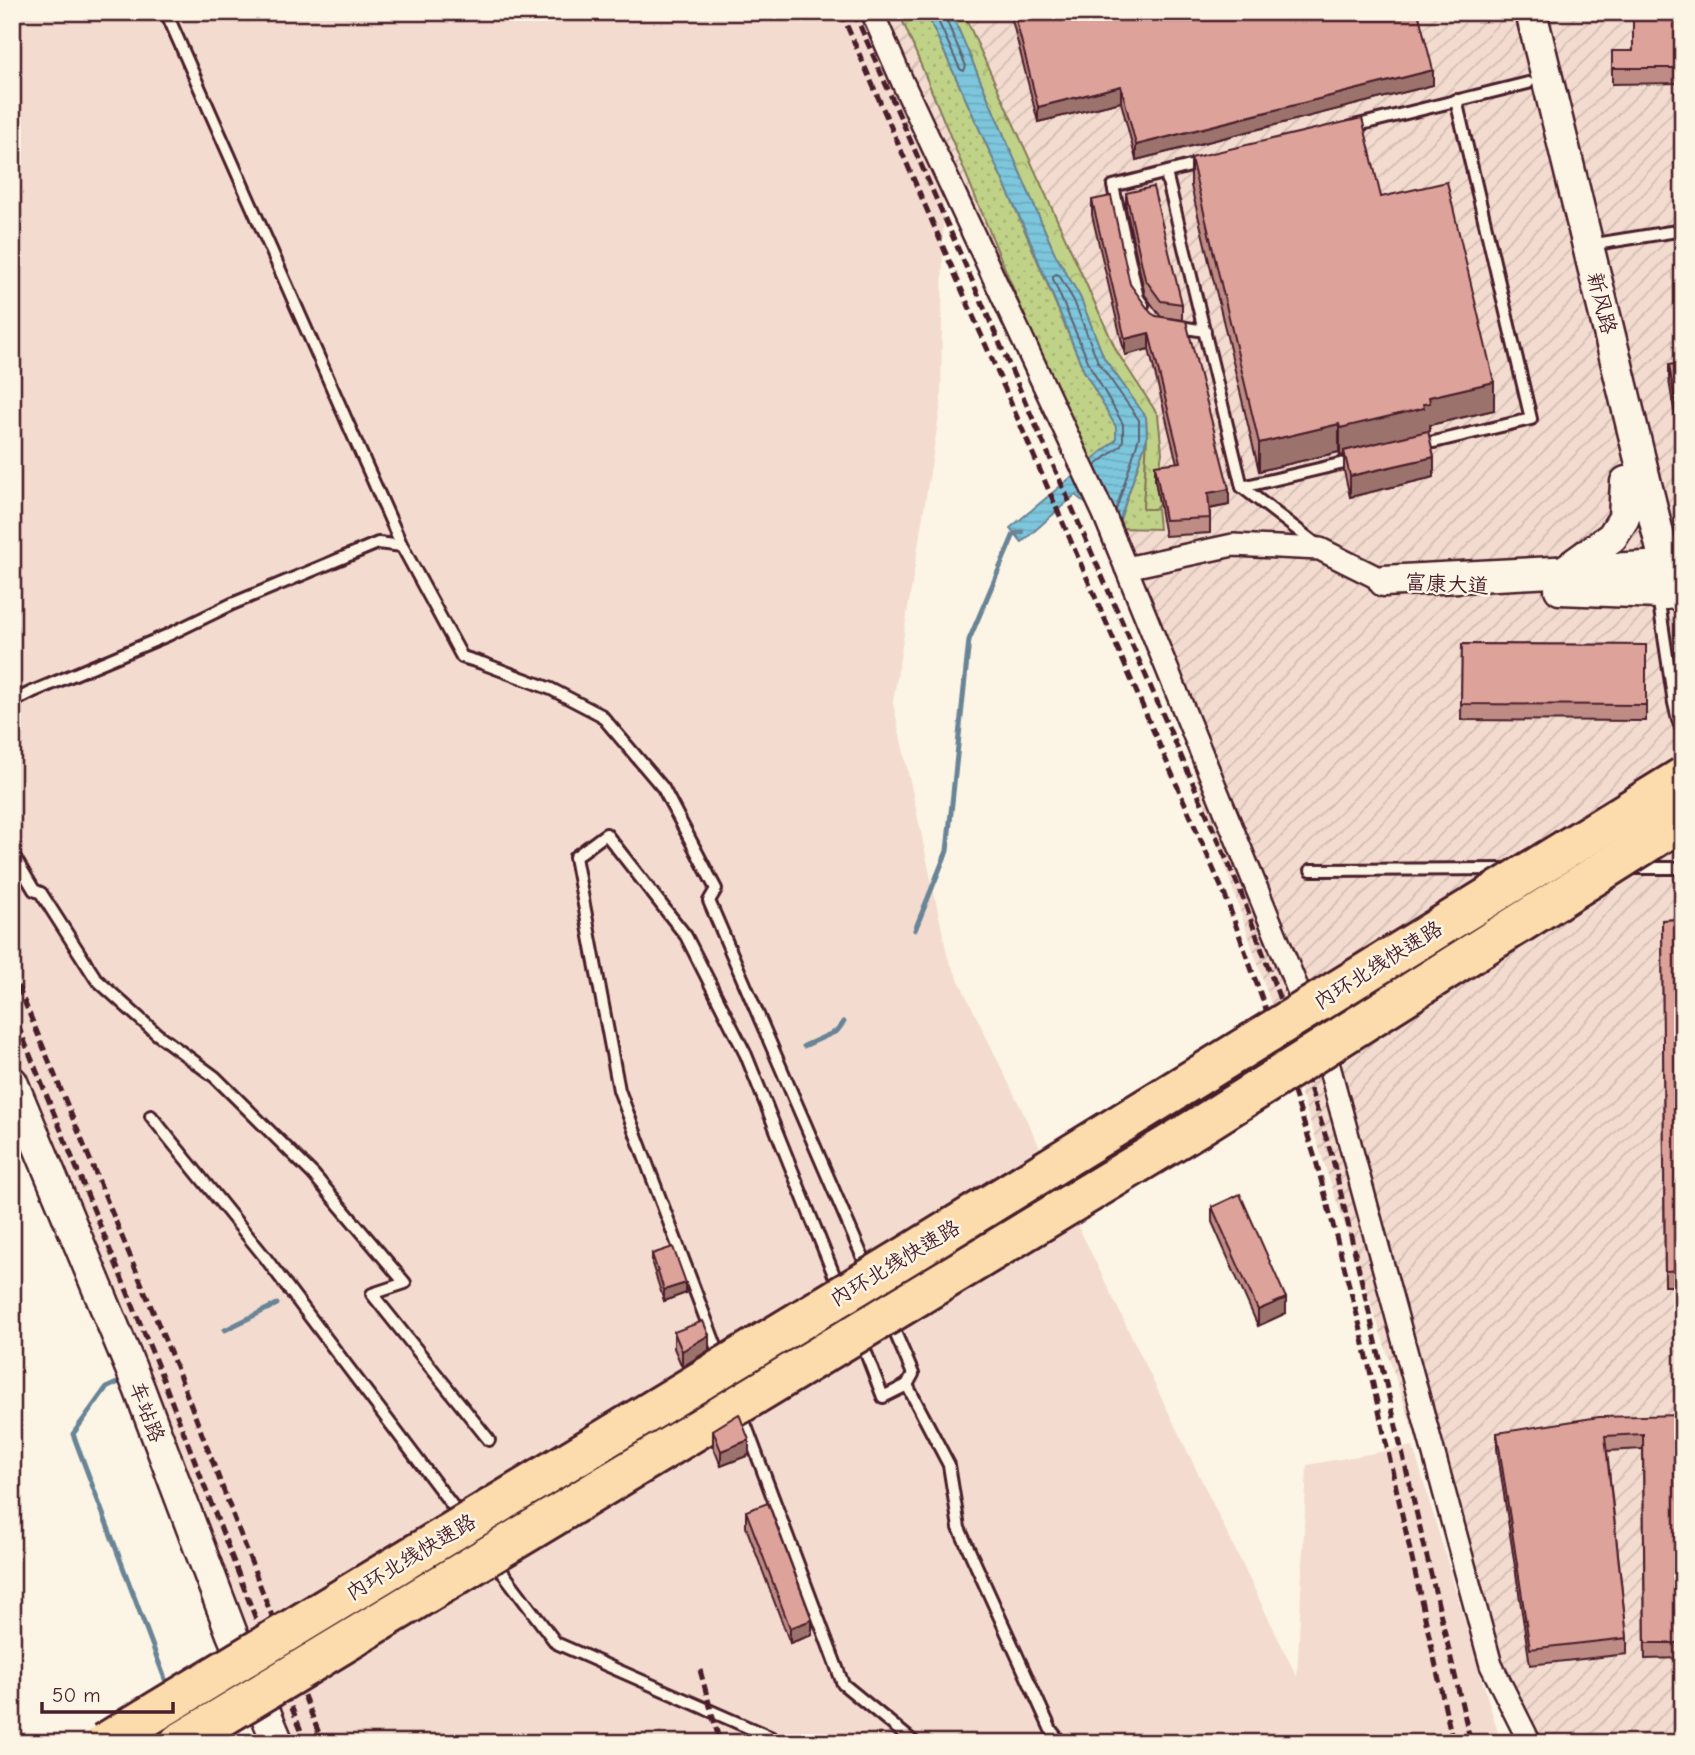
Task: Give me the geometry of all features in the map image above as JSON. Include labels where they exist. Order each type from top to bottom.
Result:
[{"type":"highway","name":"内环北线快速路","points":[[104,1743],[932,1241],[1683,777]]},
{"type":"highway","name":"内环北线快速路","points":[[179,1743],[1206,1122],[1683,820]]},
{"type":"main road","name":"新风路","points":[[1510,12],[1664,582]]},
{"type":"main road","name":"新风路","points":[[1531,12],[1588,245],[1635,479]]},
{"type":"main road","points":[[1635,479],[1671,520],[1683,529]]},
{"type":"main road","points":[[1563,572],[1612,537],[1624,518],[1635,479]]},
{"type":"main road","name":"富康大道","points":[[1384,581],[1563,572],[1664,582]]},
{"type":"main road","name":"富康大道","points":[[1384,581],[1664,582]]},
{"type":"main road","name":"车站路","points":[[12,1082],[139,1388],[232,1633],[278,1743]]},
{"type":"street","points":[[872,12],[902,83],[1104,514],[1329,1066],[1491,1665],[1530,1743]]},
{"type":"street","points":[[1126,568],[1233,545],[1320,549],[1384,581]]},
{"type":"lane","points":[[166,12],[402,546],[461,657],[551,689],[601,715],[663,788],[716,889],[709,901],[913,1374],[907,1385],[883,1397],[853,1321]]},
{"type":"lane","points":[[1337,130],[1528,82]]},
{"type":"lane","points":[[1399,450],[1531,419],[1456,100]]},
{"type":"lane","points":[[1205,331],[1154,320],[1138,298],[1114,186],[1219,159]]},
{"type":"lane","points":[[1166,173],[1242,487],[1331,555]]},
{"type":"lane","points":[[1588,245],[1683,230]]},
{"type":"lane","points":[[1242,487],[1373,456]]},
{"type":"lane","points":[[12,702],[378,542],[402,546]]},
{"type":"lane","points":[[1664,582],[1674,703],[1683,731]]},
{"type":"lane","points":[[726,1374],[619,1090],[575,857],[606,834],[686,936],[746,1055],[848,1308]]},
{"type":"lane","points":[[12,853],[34,890],[41,893],[96,979],[157,1034],[225,1086],[313,1174],[405,1283],[372,1294],[489,1440]]},
{"type":"lane","points":[[1586,868],[1683,868]]},
{"type":"lane","points":[[1311,870],[1559,869]]},
{"type":"lane","points":[[151,1116],[264,1256],[556,1643],[771,1737],[778,1743]]},
{"type":"lane","points":[[907,1385],[949,1465],[959,1528],[1051,1730],[1061,1743]]},
{"type":"lane","points":[[736,1400],[843,1684],[915,1743]]},
{"type":"shaded area","points":[[12,12],[878,12],[944,164],[941,404],[893,702],[948,958],[1297,1677],[1307,1465],[1413,1446],[1501,1743],[281,1743],[12,1085]]},
{"type":"shaded area","points":[[878,12],[1683,12],[1683,1743],[1530,1743],[1491,1665],[1126,568]]},
{"type":"green space","points":[[899,12],[926,12],[1014,205],[1084,371],[1116,426],[1116,440],[1086,465]]},
{"type":"green space","points":[[951,12],[963,12],[1117,352],[1158,415],[1162,453],[1155,480],[1159,505],[1154,509],[1143,509],[1146,417],[1104,358],[1080,297],[1055,254]]},
{"type":"green space","points":[[1147,438],[1143,508],[1157,507],[1159,529],[1117,528]]},
{"type":"water","points":[[926,12],[951,12],[1055,254],[1080,297],[1104,358],[1146,417],[1147,438],[1117,528],[1075,495],[1022,542],[1010,528],[1116,440],[1116,427],[1084,371],[1029,238]]},
{"type":"building","points":[[1014,12],[1418,12],[1433,70],[1136,145],[1121,86],[1038,107]]},
{"type":"building","points":[[1633,12],[1683,12],[1683,68],[1612,68],[1612,51],[1633,51]]},
{"type":"building","points":[[1362,118],[1381,197],[1447,182],[1494,382],[1429,397],[1430,403],[1423,404],[1424,408],[1340,428],[1339,424],[1259,443],[1191,158]]},
{"type":"building","points":[[1153,187],[1182,304],[1161,301],[1145,279],[1126,193]]},
{"type":"building","points":[[1111,196],[1130,284],[1151,313],[1186,321],[1229,489],[1208,493],[1210,518],[1165,520],[1155,465],[1181,462],[1149,333],[1125,339],[1092,200]]},
{"type":"building","points":[[1683,363],[1683,417],[1678,418],[1669,365]]},
{"type":"building","points":[[1428,431],[1434,457],[1350,476],[1344,451]]},
{"type":"building","points":[[1462,644],[1646,645],[1646,705],[1461,704]]},
{"type":"building","points":[[1683,919],[1683,1270],[1665,1271],[1662,920]]},
{"type":"building","points":[[1240,1194],[1286,1298],[1258,1310],[1212,1207]]},
{"type":"building","points":[[673,1247],[686,1283],[664,1290],[652,1254]]},
{"type":"building","points":[[703,1321],[709,1335],[682,1351],[674,1332]]},
{"type":"building","points":[[739,1414],[749,1440],[721,1451],[713,1430]]},
{"type":"building","points":[[1683,1415],[1683,1643],[1645,1643],[1643,1434],[1605,1436],[1627,1638],[1530,1649],[1497,1433],[1599,1417]]},
{"type":"building","points":[[768,1503],[812,1620],[790,1628],[746,1511]]},
{"type":"waterway","points":[[915,930],[947,851],[969,640],[1014,534],[1022,532]]},
{"type":"waterway","points":[[804,1046],[837,1031],[844,1022]]},
{"type":"waterway","points":[[225,1330],[277,1304]]},
{"type":"waterway","points":[[119,1382],[106,1388],[73,1434],[168,1687]]},
{"type":"railway","points":[[841,12],[1226,898],[1278,1043],[1316,1161],[1360,1326],[1453,1743]]},
{"type":"railway","points":[[854,12],[1240,890],[1294,1038],[1332,1156],[1471,1743]]},
{"type":"railway","points":[[12,972],[177,1369],[323,1743]]},
{"type":"railway","points":[[12,1011],[161,1374],[306,1743]]},
{"type":"railway","points":[[700,1670],[720,1743]]}]
